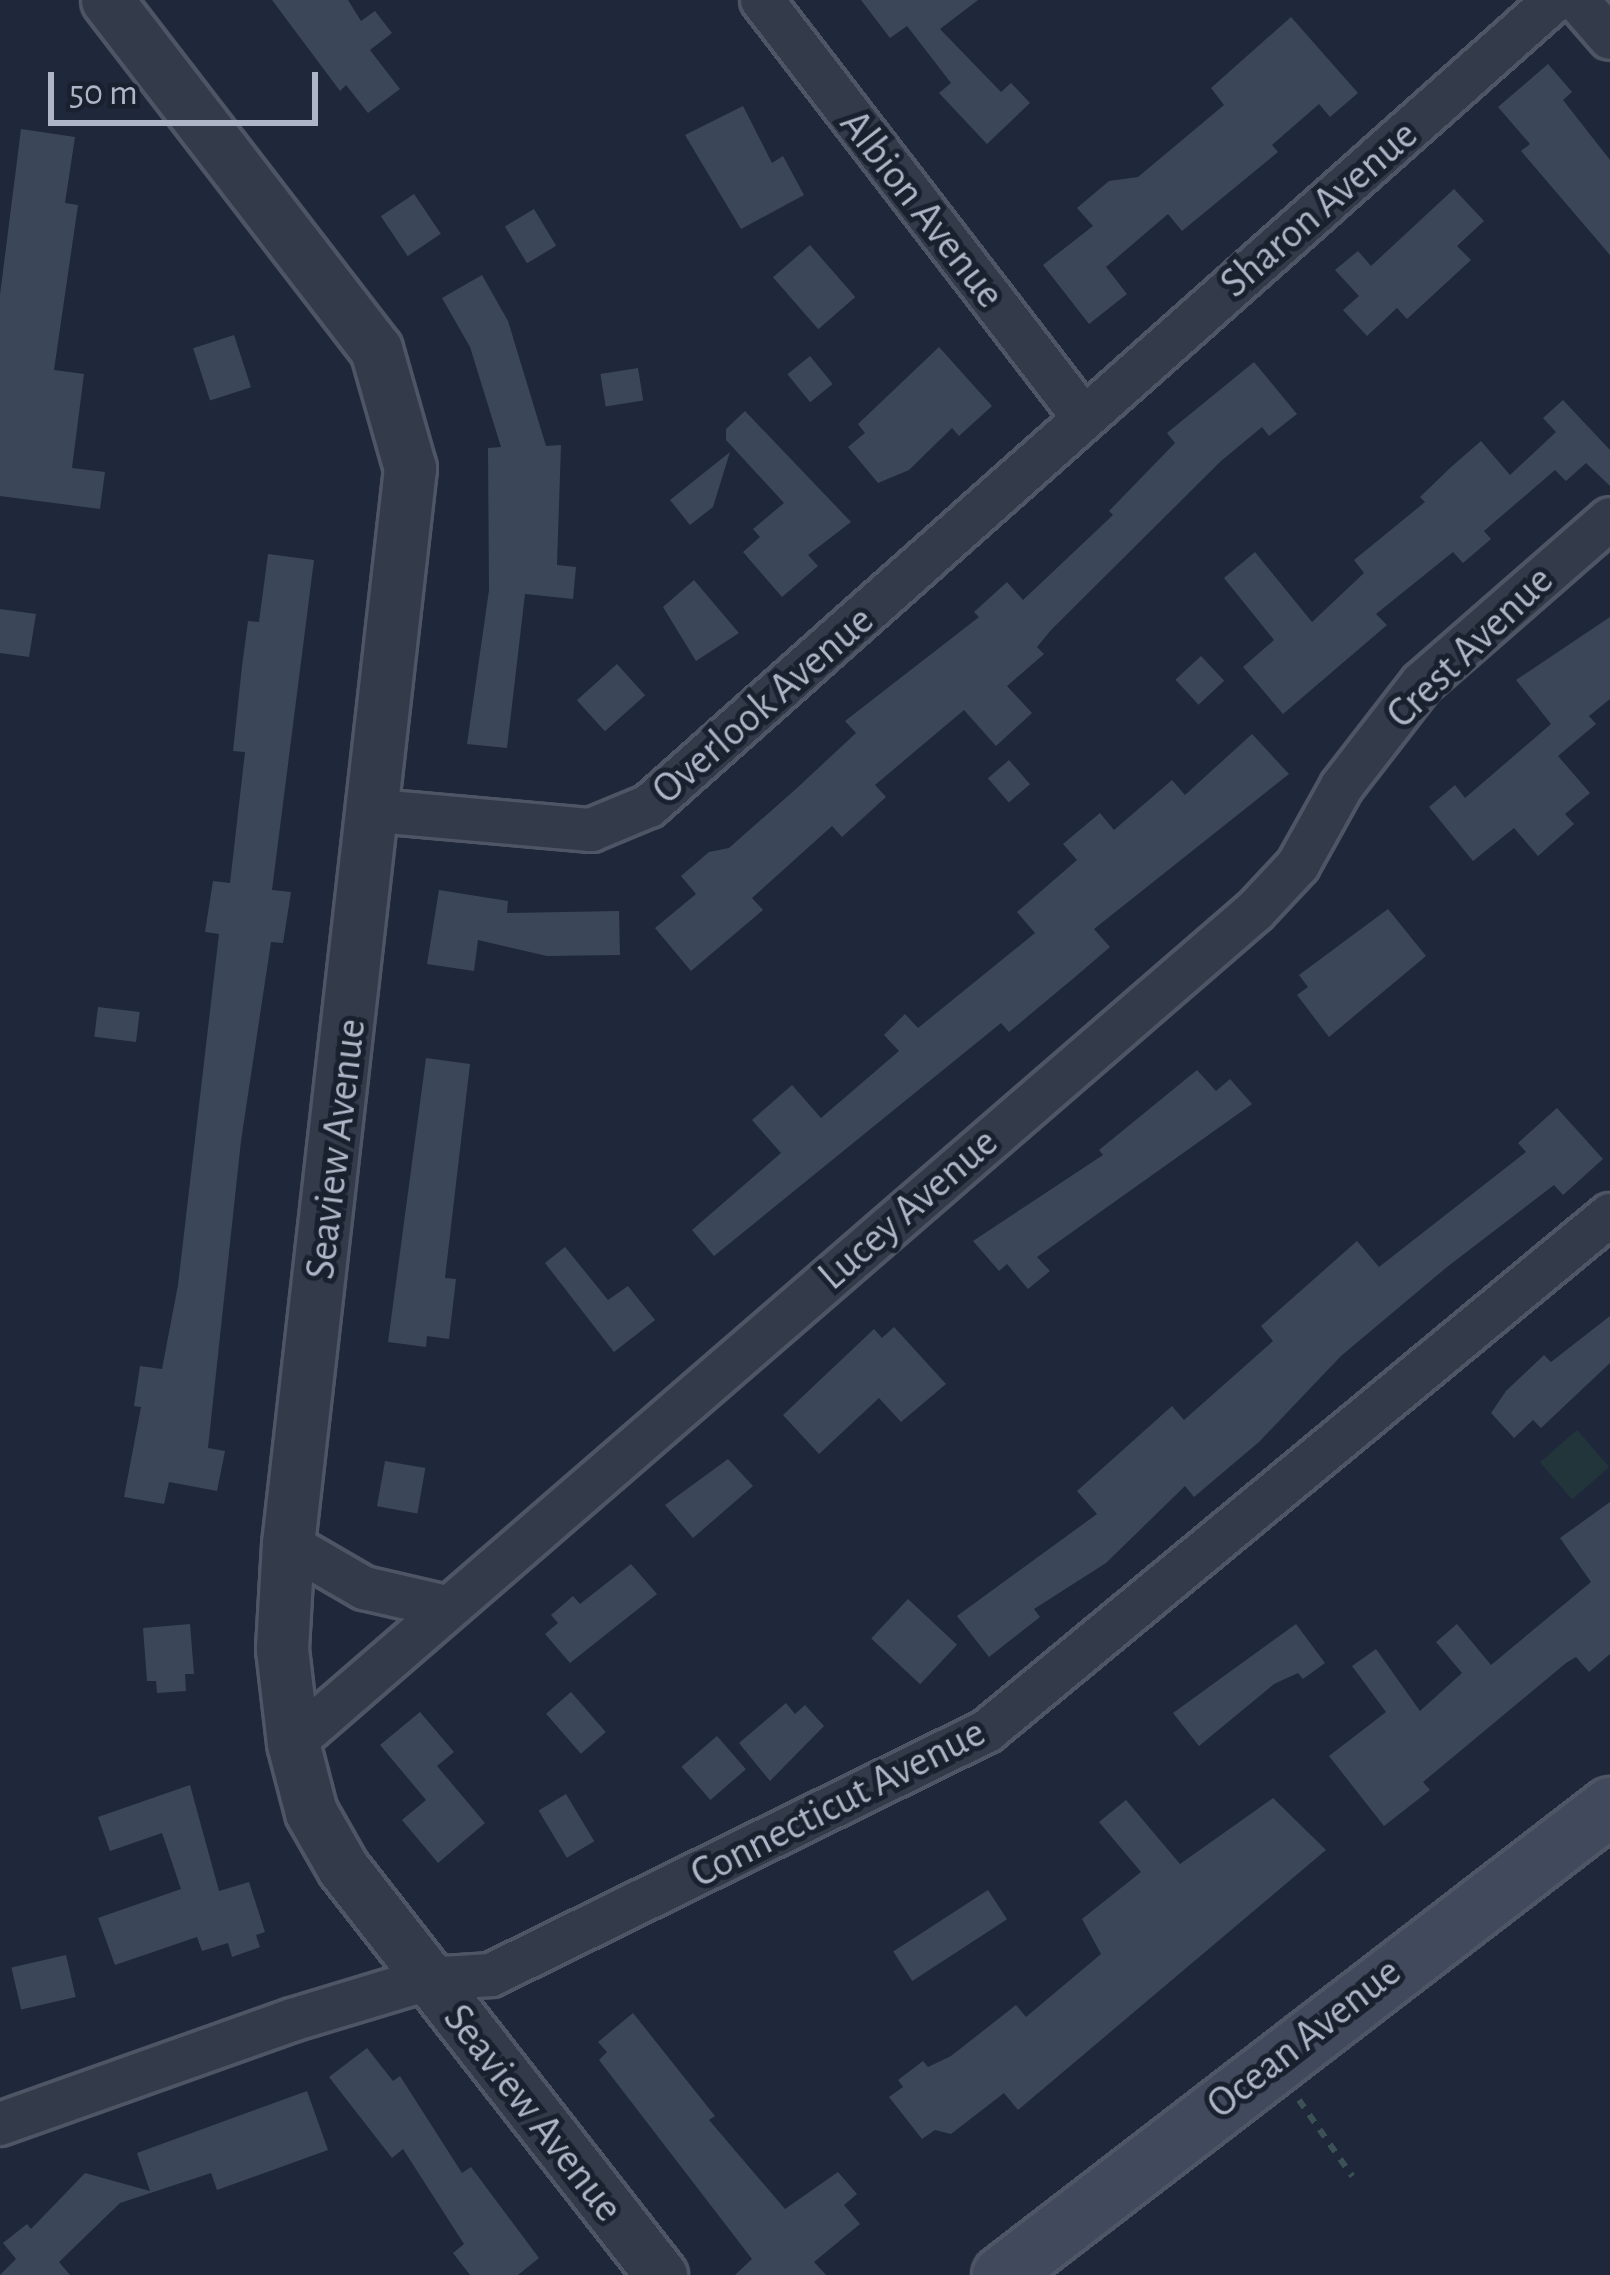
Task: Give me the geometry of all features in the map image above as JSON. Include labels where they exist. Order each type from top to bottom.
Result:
[{"type":"main road","name":"Ocean Avenue","points":[[1000,2275],[1610,1806]]},
{"type":"street","name":"Seaview Avenue","points":[[107,0],[340,296],[395,396],[411,502],[288,1544],[282,1648],[293,1743],[319,1828],[428,1979],[661,2275]]},
{"type":"street","name":"Albion Avenue","points":[[761,0],[1083,417]]},
{"type":"street","name":"Sharon Avenue","points":[[1083,417],[1556,0]]},
{"type":"street","points":[[1577,0],[1610,38]]},
{"type":"street","name":"Overlook Avenue","points":[[377,811],[554,830],[591,830],[634,814],[684,781],[1083,417]]},
{"type":"street","name":"Crest Avenue","points":[[1342,786],[1422,683],[1610,519]]},
{"type":"street","name":"Lucey Avenue","points":[[293,1743],[1255,911],[1298,865],[1342,786]]},
{"type":"street","name":"Connecticut Avenue","points":[[0,2124],[428,1979],[491,1976],[987,1731],[1610,1215]]},
{"type":"street","points":[[288,1544],[364,1588],[446,1607]]},
{"type":"path","points":[[1273,2063],[1352,2176]]},
{"type":"shaded area","points":[[1577,1430],[1609,1467],[1572,1499],[1540,1462]]},
{"type":"building","points":[[272,0],[348,0],[361,21],[375,11],[392,33],[370,50],[400,89],[368,113],[346,85],[340,91]]},
{"type":"building","points":[[861,0],[978,0],[940,29],[1001,92],[1011,83],[1030,103],[987,144],[939,93],[951,83],[907,26],[890,38]]},
{"type":"building","points":[[1291,17],[1358,93],[1330,117],[1319,104],[1272,145],[1278,152],[1182,231],[1168,214],[1106,267],[1127,294],[1089,324],[1043,265],[1093,226],[1077,208],[1109,181],[1138,177],[1224,105],[1211,88]]},
{"type":"building","points":[[1548,64],[1572,92],[1563,100],[1610,160],[1610,255],[1521,151],[1530,144],[1498,107]]},
{"type":"building","points":[[743,106],[772,163],[783,156],[804,195],[741,229],[685,135]]},
{"type":"building","points":[[21,129],[75,137],[65,203],[78,205],[54,370],[84,374],[72,468],[105,472],[100,509],[0,496],[0,295]]},
{"type":"building","points":[[1454,189],[1484,221],[1457,246],[1471,260],[1407,319],[1397,308],[1367,336],[1343,310],[1359,296],[1335,270],[1358,251],[1371,266]]},
{"type":"building","points":[[414,194],[441,234],[408,256],[381,216]]},
{"type":"building","points":[[534,209],[556,246],[527,263],[505,227]]},
{"type":"building","points":[[810,245],[855,297],[818,329],[773,277]]},
{"type":"building","points":[[482,275],[508,321],[546,446],[561,445],[557,565],[576,567],[573,599],[525,594],[507,748],[467,744],[489,590],[488,448],[501,447],[470,347],[442,298]]},
{"type":"building","points":[[234,335],[251,387],[210,401],[193,348]]},
{"type":"building","points":[[939,347],[992,406],[959,436],[952,428],[909,470],[878,483],[848,447],[865,433],[858,424]]},
{"type":"building","points":[[810,356],[833,384],[810,402],[787,374]]},
{"type":"building","points":[[1254,362],[1297,414],[1269,436],[1262,427],[1221,461],[1051,630],[1037,647],[1044,654],[1007,686],[1032,713],[996,746],[964,710],[875,785],[886,797],[842,837],[832,826],[752,898],[763,910],[691,971],[655,928],[696,894],[681,876],[709,852],[729,848],[797,788],[856,733],[845,721],[979,617],[974,612],[1007,582],[1023,600],[1113,515],[1109,511],[1175,443],[1167,433]]},
{"type":"building","points":[[638,368],[643,401],[606,407],[600,374]]},
{"type":"building","points":[[1563,400],[1610,450],[1610,486],[1586,463],[1566,481],[1555,470],[1484,531],[1491,539],[1463,563],[1453,552],[1376,614],[1387,625],[1283,714],[1243,667],[1274,640],[1224,578],[1255,552],[1312,622],[1364,573],[1354,560],[1425,502],[1420,497],[1450,468],[1481,441],[1510,475],[1556,432],[1543,418]]},
{"type":"building","points":[[745,411],[851,522],[808,555],[818,566],[782,597],[743,552],[760,537],[753,529],[784,503],[726,440],[726,429]]},
{"type":"building","points":[[730,452],[713,507],[690,525],[670,500]]},
{"type":"building","points":[[268,554],[314,560],[272,890],[291,892],[283,943],[271,942],[241,1141],[208,1448],[225,1451],[217,1491],[169,1482],[164,1504],[124,1497],[141,1407],[134,1406],[140,1366],[162,1369],[178,1285],[219,934],[205,932],[213,881],[230,883],[245,752],[233,751],[242,666],[248,621],[259,622]]},
{"type":"building","points":[[694,580],[739,633],[696,661],[663,607]]},
{"type":"building","points":[[0,609],[36,614],[29,657],[0,653]]},
{"type":"building","points":[[1610,617],[1610,699],[1589,716],[1596,724],[1558,756],[1590,793],[1565,814],[1574,824],[1538,856],[1514,828],[1473,861],[1429,807],[1455,785],[1465,798],[1551,724],[1516,680]]},
{"type":"building","points":[[1201,656],[1224,681],[1199,705],[1175,680]]},
{"type":"building","points":[[617,664],[645,695],[605,731],[577,700]]},
{"type":"building","points":[[1252,734],[1289,774],[1094,929],[1110,947],[1075,977],[1009,1032],[1001,1023],[714,1256],[692,1230],[781,1153],[752,1120],[792,1085],[821,1118],[899,1051],[884,1035],[905,1014],[918,1028],[1035,933],[1017,912],[1077,860],[1063,844],[1100,813],[1114,830],[1172,780],[1185,795]]},
{"type":"building","points":[[1009,760],[1030,784],[1009,803],[988,778]]},
{"type":"building","points":[[439,890],[508,901],[507,913],[619,911],[620,955],[547,956],[478,940],[474,971],[427,964]]},
{"type":"building","points":[[1388,909],[1426,956],[1329,1037],[1297,995],[1308,987],[1299,975]]},
{"type":"building","points":[[98,1007],[140,1012],[136,1042],[94,1037]]},
{"type":"building","points":[[426,1058],[470,1064],[445,1278],[456,1279],[449,1339],[427,1336],[426,1347],[388,1342]]},
{"type":"building","points":[[1197,1070],[1216,1091],[1230,1079],[1252,1104],[1037,1257],[1050,1271],[1028,1289],[1007,1264],[999,1271],[973,1241],[1103,1155],[1099,1150]]},
{"type":"building","points":[[1557,1108],[1603,1159],[1563,1195],[1554,1185],[1447,1267],[1341,1356],[1259,1442],[1194,1497],[1185,1486],[1106,1563],[1034,1609],[1040,1617],[989,1657],[957,1616],[1097,1514],[1077,1491],[1172,1406],[1184,1420],[1273,1341],[1261,1326],[1357,1241],[1379,1267],[1526,1152],[1518,1143]]},
{"type":"building","points":[[565,1247],[608,1300],[628,1286],[655,1320],[614,1352],[545,1263]]},
{"type":"building","points":[[1610,1316],[1610,1363],[1541,1428],[1533,1420],[1514,1438],[1491,1413],[1506,1391],[1544,1355],[1551,1362]]},
{"type":"building","points":[[894,1327],[946,1384],[901,1422],[879,1398],[819,1454],[783,1415],[874,1329],[882,1338]]},
{"type":"building","points":[[728,1459],[753,1486],[693,1538],[665,1505]]},
{"type":"building","points":[[385,1461],[425,1468],[417,1513],[377,1506]]},
{"type":"building","points":[[1610,1502],[1610,1654],[1589,1672],[1576,1657],[1566,1663],[1423,1782],[1430,1790],[1384,1826],[1329,1756],[1386,1712],[1352,1666],[1376,1649],[1420,1711],[1462,1673],[1436,1642],[1457,1624],[1491,1665],[1591,1582],[1560,1538]]},
{"type":"building","points":[[631,1564],[657,1594],[570,1663],[545,1634],[558,1623],[551,1615],[573,1596],[580,1604]]},
{"type":"building","points":[[908,1599],[957,1645],[920,1684],[871,1638]]},
{"type":"building","points":[[190,1624],[194,1674],[185,1674],[186,1691],[157,1693],[156,1681],[147,1681],[143,1628]]},
{"type":"building","points":[[1296,1624],[1325,1663],[1303,1679],[1298,1673],[1274,1684],[1199,1746],[1173,1713]]},
{"type":"building","points":[[571,1692],[606,1732],[581,1754],[546,1714]]},
{"type":"building","points":[[786,1703],[795,1714],[805,1705],[824,1726],[770,1781],[739,1743]]},
{"type":"building","points":[[420,1712],[454,1752],[437,1766],[485,1823],[438,1863],[402,1820],[426,1800],[380,1745]]},
{"type":"building","points":[[717,1736],[746,1769],[710,1800],[682,1767]]},
{"type":"building","points":[[190,1785],[219,1891],[249,1882],[265,1932],[256,1935],[260,1947],[232,1957],[228,1943],[202,1951],[197,1937],[115,1965],[98,1918],[181,1889],[162,1833],[110,1851],[98,1817]]},
{"type":"building","points":[[566,1794],[594,1841],[567,1858],[539,1810]]},
{"type":"building","points":[[1273,1798],[1326,1850],[1018,2110],[1004,2093],[951,2134],[935,2130],[922,2139],[889,2097],[903,2087],[898,2080],[923,2061],[928,2067],[951,2056],[1016,2005],[1026,2017],[1101,1954],[1082,1919],[1141,1872],[1099,1822],[1126,1800],[1180,1864]]},
{"type":"building","points":[[988,1890],[1007,1919],[912,1981],[893,1952]]},
{"type":"building","points":[[66,1955],[76,1997],[21,2009],[11,1968]]},
{"type":"building","points":[[633,2013],[715,2116],[709,2120],[785,2209],[838,2172],[857,2194],[844,2205],[860,2224],[814,2262],[826,2275],[735,2275],[752,2259],[599,2060],[607,2052],[598,2042]]},
{"type":"building","points":[[367,2048],[393,2081],[400,2076],[462,2173],[471,2167],[539,2258],[518,2275],[470,2275],[453,2253],[464,2244],[403,2149],[392,2158],[329,2077]]},
{"type":"building","points":[[307,2091],[328,2150],[217,2190],[211,2173],[120,2203],[59,2262],[70,2275],[0,2275],[16,2259],[3,2243],[27,2224],[31,2229],[85,2173],[150,2191],[137,2153]]}]
